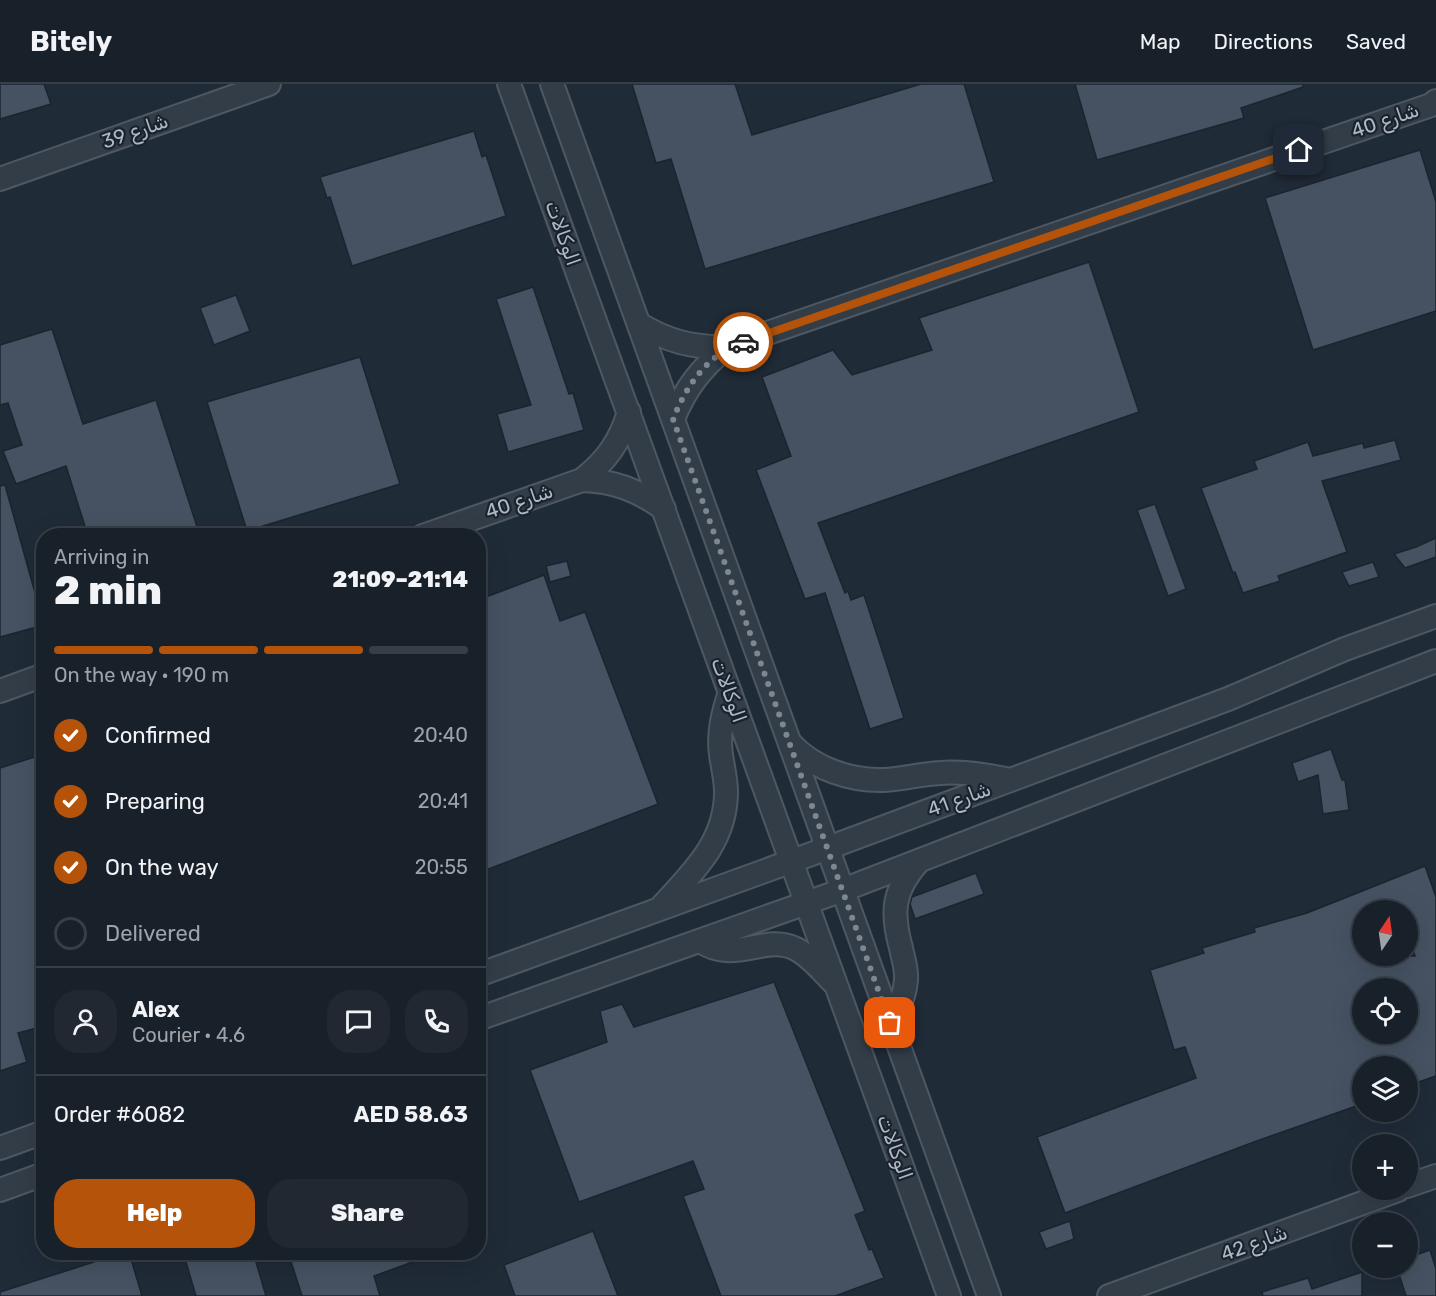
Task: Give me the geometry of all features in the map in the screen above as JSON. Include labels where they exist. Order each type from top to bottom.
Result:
[{"type":"street","name":"شارع 39","points":[[0,179],[269,84]]},
{"type":"street","name":"الوكالات","points":[[509,84],[948,1295]]},
{"type":"street","name":"الوكالات","points":[[552,84],[890,1023],[992,1292]]},
{"type":"street","name":"شارع 40","points":[[673,419],[694,379],[709,362],[727,348],[1433,103]]},
{"type":"street","name":"شارع 40","points":[[639,324],[672,341],[708,348],[727,348]]},
{"type":"street","name":"شارع 40","points":[[446,528],[582,480],[612,451],[622,432],[628,412]]},
{"type":"street","name":"شارع 40","points":[[582,480],[604,481],[626,487],[646,496],[664,509]]},
{"type":"street","name":"شارع 41","points":[[486,972],[828,848],[1257,688],[1345,649],[1436,616]]},
{"type":"street","points":[[486,1017],[843,890],[1436,661]]},
{"type":"street","points":[[0,691],[36,678]]},
{"type":"street","points":[[660,909],[708,854],[722,823],[726,790],[720,734],[722,715],[730,692]]},
{"type":"street","points":[[789,742],[799,753],[813,762],[830,770],[864,779],[883,780],[965,772],[1010,780]]},
{"type":"street","points":[[890,1023],[899,1009],[906,979],[905,963],[894,915],[896,900],[900,885],[918,861]]},
{"type":"street","points":[[700,941],[721,951],[770,945],[789,946],[806,955],[837,986]]},
{"type":"street","points":[[0,1148],[36,1135]]},
{"type":"street","points":[[1418,1182],[1436,1176]]},
{"type":"street","points":[[0,1190],[36,1177]]},
{"type":"street","name":"شارع 42","points":[[1109,1296],[1371,1200]]},
{"type":"building","points":[[0,84],[44,84],[51,104],[0,119]]},
{"type":"building","points":[[632,84],[735,84],[752,135],[921,84],[964,84],[994,182],[705,269],[671,159],[656,163]]},
{"type":"building","points":[[1075,84],[1303,84],[1303,87],[1241,108],[1244,118],[1097,160]]},
{"type":"building","points":[[474,131],[482,157],[486,155],[506,216],[352,266],[330,197],[327,198],[320,177]]},
{"type":"building","points":[[1420,150],[1436,202],[1436,311],[1313,350],[1265,198]]},
{"type":"building","points":[[1089,262],[1139,412],[818,523],[845,593],[848,591],[851,600],[864,595],[904,718],[870,729],[825,593],[805,599],[756,470],[791,456],[762,377],[833,350],[852,375],[932,350],[919,318]]},
{"type":"building","points":[[533,287],[569,394],[573,393],[584,430],[508,452],[497,414],[531,405],[496,299]]},
{"type":"building","points":[[236,295],[250,331],[214,345],[200,308]]},
{"type":"building","points":[[52,329],[83,424],[156,400],[197,528],[85,528],[66,466],[16,484],[3,451],[22,445],[8,403],[0,405],[0,345]]},
{"type":"building","points":[[360,357],[400,484],[257,528],[246,528],[207,402]]},
{"type":"building","points":[[1395,440],[1401,460],[1322,481],[1347,552],[1278,576],[1280,581],[1243,593],[1235,572],[1233,573],[1201,488],[1257,469],[1254,461],[1308,442],[1313,456],[1363,443],[1364,448]]},
{"type":"building","points":[[5,485],[36,596],[36,627],[0,637],[0,486]]},
{"type":"building","points":[[1155,504],[1186,589],[1168,596],[1137,510]]},
{"type":"building","points":[[1436,538],[1436,557],[1405,568],[1394,554],[1416,547]]},
{"type":"building","points":[[567,561],[571,576],[550,582],[546,566]]},
{"type":"building","points":[[1373,562],[1379,577],[1349,586],[1342,572]]},
{"type":"building","points":[[544,575],[560,621],[585,612],[658,804],[486,870],[486,597]]},
{"type":"building","points":[[1331,749],[1342,780],[1345,780],[1349,810],[1323,814],[1318,775],[1298,782],[1292,763]]},
{"type":"building","points":[[36,757],[36,1028],[18,1033],[27,1062],[0,1071],[0,768]]},
{"type":"building","points":[[1425,866],[1436,897],[1436,1076],[1418,1082],[1418,1056],[1352,1056],[1352,1108],[1065,1213],[1037,1137],[1196,1078],[1185,1047],[1174,1050],[1150,970],[1204,953],[1202,948],[1255,932],[1254,928],[1307,913]]},
{"type":"building","points":[[976,873],[984,894],[915,919],[910,904],[912,897]]},
{"type":"building","points":[[774,982],[865,1211],[855,1215],[869,1250],[872,1249],[884,1278],[835,1296],[721,1296],[683,1196],[704,1189],[693,1161],[579,1202],[530,1070],[607,1042],[600,1011],[622,1004],[634,1027]]},
{"type":"building","points":[[1070,1221],[1074,1239],[1046,1249],[1039,1232]]},
{"type":"building","points":[[593,1231],[618,1296],[515,1296],[504,1265]]},
{"type":"building","points":[[1430,1250],[1436,1269],[1436,1296],[1406,1296],[1400,1278],[1418,1278],[1418,1254]]},
{"type":"building","points":[[94,1260],[131,1260],[142,1296],[0,1296],[0,1292],[94,1262]]},
{"type":"building","points":[[185,1260],[255,1260],[266,1296],[196,1296]]},
{"type":"building","points":[[291,1260],[418,1260],[374,1276],[380,1296],[302,1296]]},
{"type":"building","points":[[1352,1275],[1352,1278],[1362,1278],[1362,1296],[1263,1296],[1262,1292],[1308,1278],[1312,1289]]},
{"type":"way so far","points":[[743,342],[727,348],[709,362],[694,379],[673,419],[890,1023]]},
{"type":"route","points":[[743,342],[1299,150]]}]
